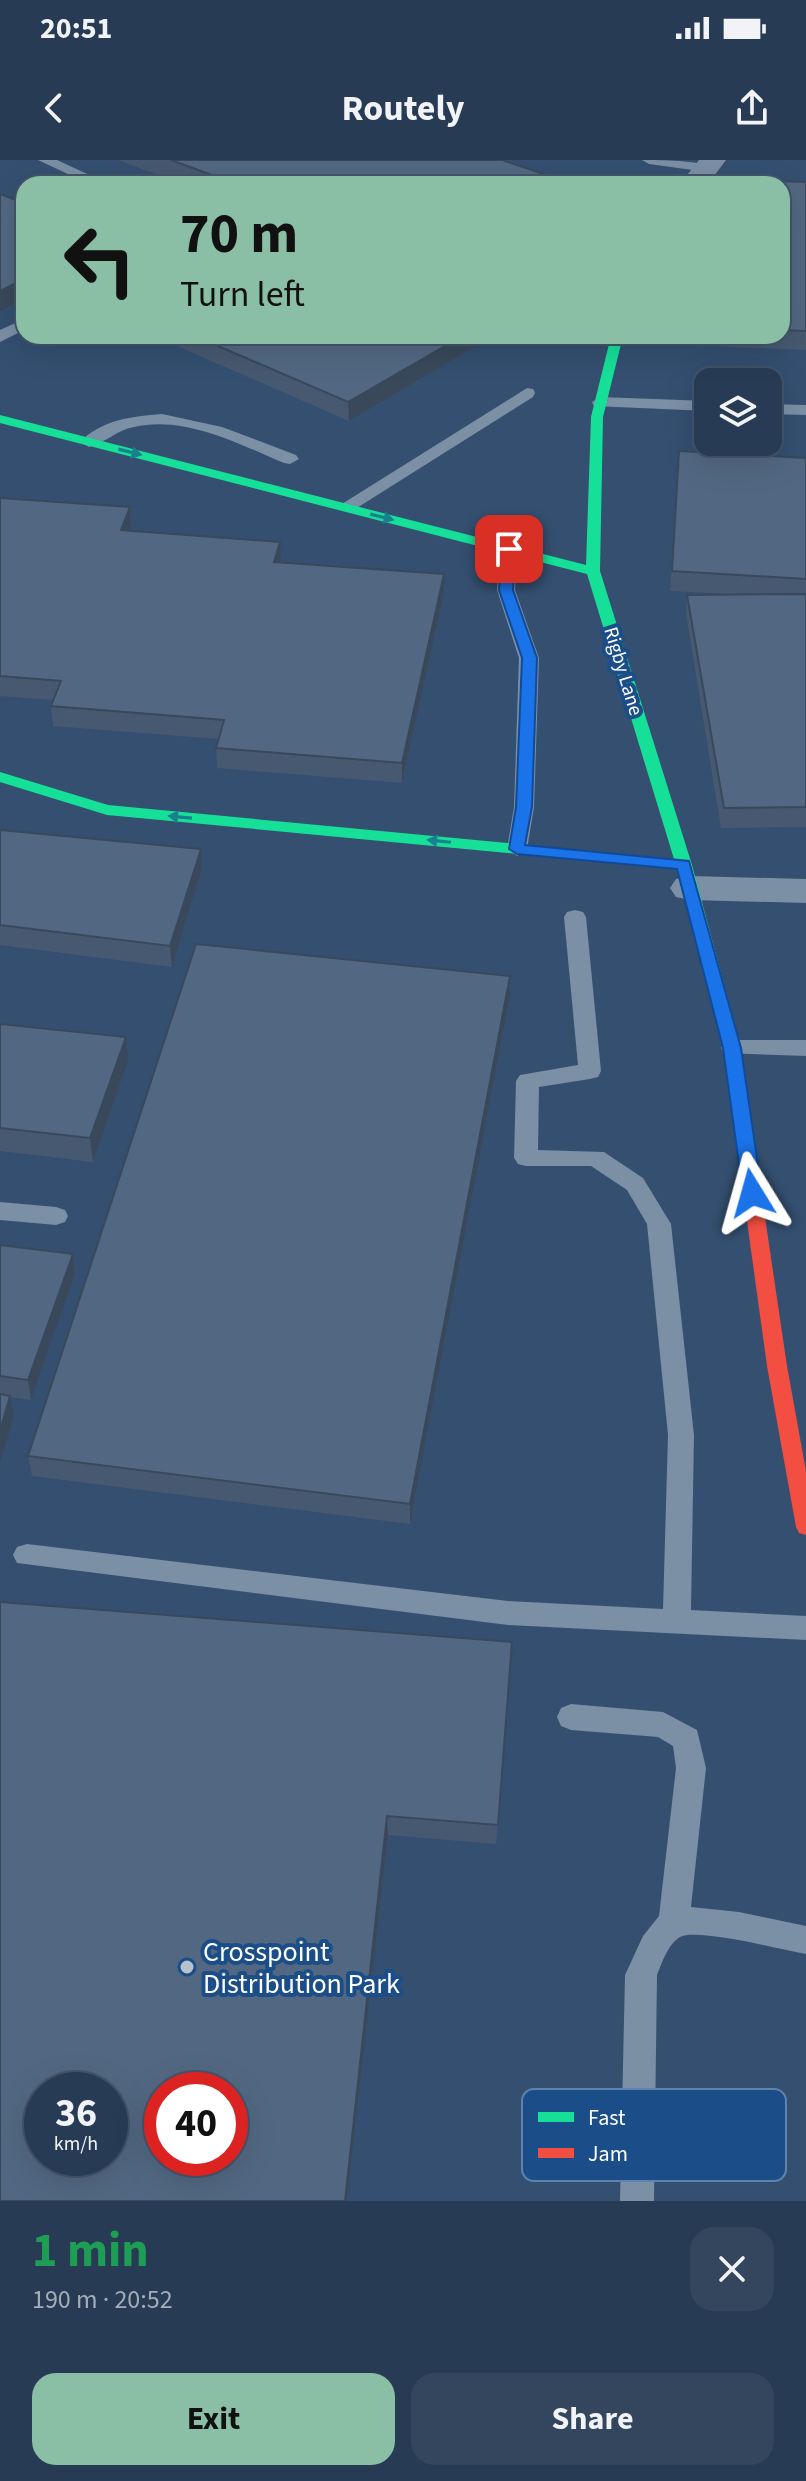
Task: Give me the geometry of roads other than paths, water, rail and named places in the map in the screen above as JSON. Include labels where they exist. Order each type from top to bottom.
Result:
[{"type":"street","name":"Rigby Lane","points":[[615,344],[597,417],[593,571],[687,876],[732,1048],[795,1405],[806,1527]]},
{"type":"street","points":[[0,419],[593,571]]},
{"type":"street","points":[[0,777],[107,810],[517,849],[806,891]]},
{"type":"lane","points":[[45,160],[83,176]]},
{"type":"lane","points":[[649,160],[704,171]]},
{"type":"lane","points":[[346,507],[527,393]]},
{"type":"lane","points":[[600,402],[694,405]]},
{"type":"lane","points":[[782,409],[806,410]]},
{"type":"lane","points":[[89,442],[120,422],[183,423],[219,431],[290,459]]},
{"type":"lane","points":[[509,549],[506,590],[529,658],[524,807],[517,849]]},
{"type":"lane","points":[[575,917],[590,1071],[528,1081],[526,1158],[596,1158],[635,1184],[659,1224],[681,1435],[677,1620]]},
{"type":"lane","points":[[732,1048],[806,1048]]},
{"type":"lane","points":[[0,1211],[56,1216]]},
{"type":"lane","points":[[27,1555],[508,1613],[806,1628]]},
{"type":"lane","points":[[571,1717],[663,1725],[687,1739],[691,1768],[674,1924],[656,1943],[641,1975],[639,2089]]},
{"type":"lane","points":[[674,1924],[699,1921],[806,1940]]},
{"type":"lane","points":[[637,2181],[637,2201]]},
{"type":"place","name":"Crosspoint Distribution Park","points":[[187,1967]]}]
